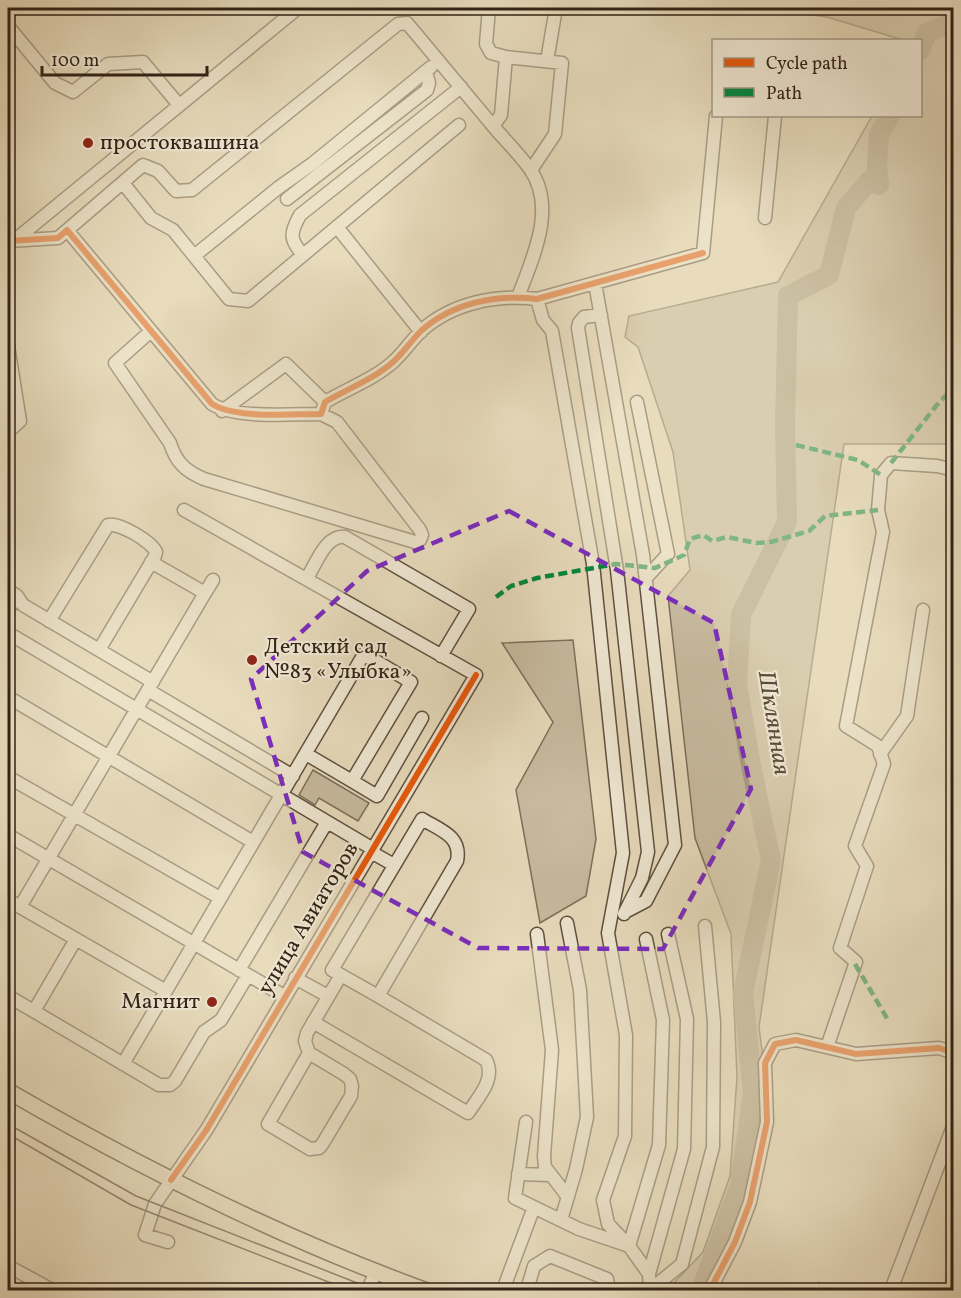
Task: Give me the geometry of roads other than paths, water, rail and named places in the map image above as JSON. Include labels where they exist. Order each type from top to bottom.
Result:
[{"type":"main road","points":[[8,1091],[171,1180],[375,1273],[424,1290]]},
{"type":"street","points":[[10,238],[298,8]]},
{"type":"street","points":[[489,8],[486,44],[491,53],[506,57],[562,63],[555,134],[531,170]]},
{"type":"street","points":[[546,61],[556,8]]},
{"type":"street","points":[[10,238],[58,238],[143,165],[158,171],[176,191],[192,190],[398,24],[407,23],[531,170],[540,191],[544,211],[535,252],[518,297]]},
{"type":"street","points":[[8,26],[55,83],[74,92],[108,64],[143,62],[179,105]]},
{"type":"street","points":[[493,126],[501,115],[506,57]]},
{"type":"street","points":[[194,256],[278,188],[312,164],[438,60]]},
{"type":"street","points":[[287,199],[427,90],[429,83],[426,70]]},
{"type":"street","points":[[303,255],[293,244],[292,231],[300,215],[461,87]]},
{"type":"street","points":[[321,414],[325,402],[393,362],[421,332],[443,314],[463,305],[518,297],[537,299],[703,253],[716,117]]},
{"type":"street","points":[[765,218],[775,117]]},
{"type":"street","points":[[123,183],[151,218],[173,230],[229,299],[248,301],[459,125]]},
{"type":"street","points":[[278,188],[300,215]]},
{"type":"street","points":[[337,226],[421,332]]},
{"type":"street","points":[[67,230],[152,331],[212,404],[222,411],[238,413],[321,414],[337,422],[420,530],[422,535],[420,540],[415,542],[204,479],[191,473],[175,457],[170,443],[115,363],[152,331]]},
{"type":"street","points":[[594,283],[646,578],[675,845],[646,901],[625,912]]},
{"type":"street","points":[[537,299],[543,320],[552,331],[593,564],[623,853],[608,933],[626,1035],[625,1136],[603,1200],[608,1224],[629,1246],[650,1274]]},
{"type":"street","points":[[601,315],[584,317],[578,328],[617,570],[648,852],[642,878],[625,912],[608,933]]},
{"type":"street","points":[[8,346],[20,421],[8,432]]},
{"type":"street","points":[[222,411],[286,364],[325,402]]},
{"type":"street","points":[[637,402],[668,554],[646,578]]},
{"type":"street","points":[[827,1047],[856,962],[840,948],[867,866],[855,846],[884,764],[878,746],[846,726],[883,532],[878,510],[881,475],[891,464],[937,466],[954,470]]},
{"type":"street","points":[[184,510],[441,656],[469,609],[345,537],[338,536],[330,540],[307,578]]},
{"type":"street","points":[[50,621],[108,525],[117,524],[150,544],[156,552],[99,650]]},
{"type":"street","points":[[151,562],[205,593]]},
{"type":"street","points":[[20,907],[213,580]]},
{"type":"street","points":[[12,593],[22,605],[99,650],[150,686],[293,776]]},
{"type":"street","points":[[8,610],[12,593]]},
{"type":"street","points":[[880,754],[907,716],[923,610]]},
{"type":"street","points":[[8,633],[327,822],[394,865]]},
{"type":"street","points":[[123,1064],[364,654],[411,682],[352,781]]},
{"type":"street","name":"улица Авиаторов","points":[[168,1242],[145,1235],[155,1204],[207,1129],[476,675],[441,656]]},
{"type":"street","points":[[8,697],[254,842]]},
{"type":"street","points":[[306,754],[377,796],[422,718]]},
{"type":"street","points":[[8,777],[220,898]]},
{"type":"street","points":[[313,1022],[468,1113],[490,1077],[490,1068],[486,1060],[332,970],[422,819],[452,838],[457,844],[459,852],[457,861],[378,996]]},
{"type":"street","points":[[8,996],[159,1085],[170,1085],[175,1081],[204,1032],[221,1020],[244,973],[327,822]]},
{"type":"street","points":[[8,835],[284,996]]},
{"type":"street","points":[[8,900],[166,991]]},
{"type":"street","points":[[561,1220],[587,1117],[580,990],[567,923]]},
{"type":"street","points":[[650,1290],[682,1264],[713,1146],[714,1022],[705,926]]},
{"type":"street","points":[[537,934],[552,1050],[545,1167],[568,1197]]},
{"type":"street","points":[[650,1290],[650,1274],[684,1149],[687,1019],[668,934]]},
{"type":"street","points":[[34,1011],[76,939]]},
{"type":"street","points":[[629,1246],[659,1145],[663,1020],[646,939]]},
{"type":"street","points":[[309,1053],[268,1124],[310,1149],[315,1149],[323,1143],[351,1096],[350,1078],[309,1053],[305,1041],[313,1022],[341,975]]},
{"type":"street","points":[[295,978],[328,996]]},
{"type":"street","points":[[710,1290],[735,1242],[750,1202],[767,1122],[765,1063],[775,1044],[796,1040],[856,1054],[939,1048],[954,1053]]},
{"type":"street","points":[[526,1122],[515,1198],[579,1229],[629,1246]]},
{"type":"street","points":[[891,1290],[954,1124]]},
{"type":"street","points":[[518,1174],[551,1175]]},
{"type":"street","points":[[502,1290],[534,1207]]},
{"type":"street","points":[[527,1290],[534,1266],[550,1256],[608,1279],[609,1290]]},
{"type":"street","points":[[8,1266],[51,1290]]},
{"type":"street","points":[[368,1290],[375,1273]]},
{"type":"street","points":[[8,1282],[11,1290]]},
{"type":"waterway","name":"Шклянная","points":[[922,45],[927,33],[954,21]]},
{"type":"waterway","name":"Шклянная","points":[[704,1282],[740,1185],[753,1092],[743,993],[771,860],[751,766],[737,684],[741,615],[787,522],[785,426],[788,296],[829,275],[846,208],[870,180],[879,185],[877,166],[879,134],[889,117]]},
{"type":"tram line","points":[[8,1124],[136,1196],[375,1290]]},
{"type":"tram line","points":[[8,1134],[131,1205],[349,1290]]},
{"type":"place","name":"простоквашина","points":[[88,143]]},
{"type":"place","name":"Детский сад №83 «Улыбка»","points":[[252,660]]},
{"type":"place","name":"Магнит","points":[[212,1002]]}]
